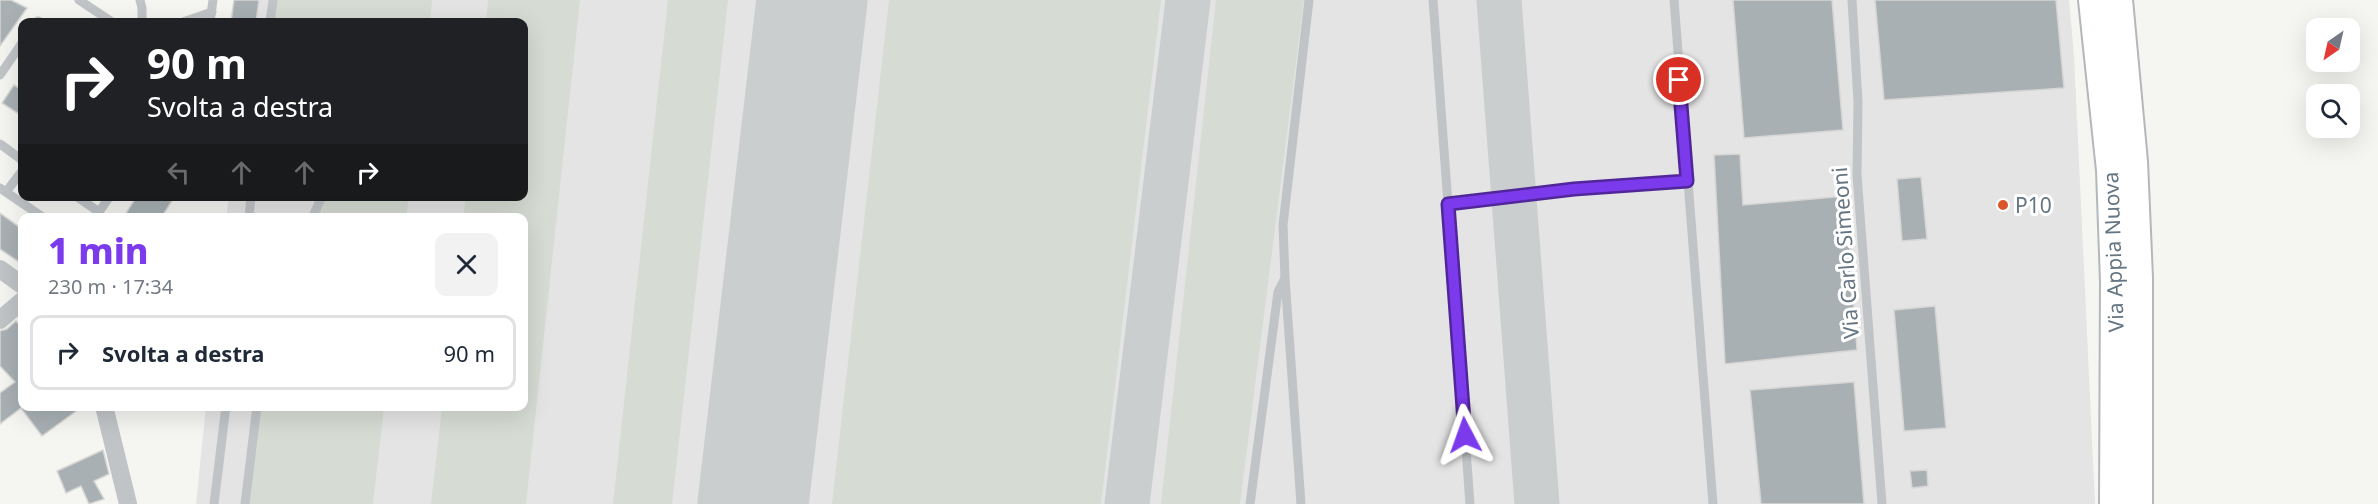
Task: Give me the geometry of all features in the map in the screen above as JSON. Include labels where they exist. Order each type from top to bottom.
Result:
[{"type":"main road","name":"Via Appia Nuova","points":[[2093,0],[2111,170],[2115,282],[2114,504]]},
{"type":"main road","name":"Via Appia Nuova","points":[[2118,0],[2133,162],[2138,278],[2138,504]]},
{"type":"street","points":[[0,269],[18,282]]},
{"type":"street","points":[[0,320],[18,304]]},
{"type":"street","points":[[105,411],[128,504]]},
{"type":"lane","points":[[79,0],[106,18]]},
{"type":"lane","points":[[140,0],[142,18]]},
{"type":"lane","points":[[211,18],[213,0]]},
{"type":"lane","points":[[271,18],[273,0]]},
{"type":"lane","points":[[1301,504],[1283,225],[1309,0]]},
{"type":"lane","points":[[1433,0],[1470,504]]},
{"type":"lane","points":[[1674,0],[1713,504]]},
{"type":"lane","name":"Via Carlo Simeoni","points":[[1852,0],[1858,102],[1859,197],[1882,504]]},
{"type":"lane","points":[[195,18],[212,12]]},
{"type":"lane","points":[[0,75],[18,49]]},
{"type":"lane","points":[[0,144],[18,157]]},
{"type":"lane","points":[[18,175],[3,190],[18,200]]},
{"type":"lane","points":[[1448,204],[1574,189],[1687,181]]},
{"type":"lane","points":[[19,201],[37,213]]},
{"type":"lane","points":[[82,201],[96,213]]},
{"type":"lane","points":[[1250,504],[1278,292],[1285,278]]},
{"type":"lane","points":[[214,504],[225,411]]},
{"type":"lane","points":[[245,504],[256,411]]},
{"type":"shaded area","points":[[250,0],[2069,0],[2074,56],[2095,504],[196,504],[206,411],[528,411],[528,213],[227,213],[228,201],[528,201],[528,18],[248,18]]},
{"type":"shaded area","points":[[273,0],[432,0],[430,18],[271,18]]},
{"type":"shaded area","points":[[488,0],[580,0],[526,504],[431,504],[442,411],[528,411],[528,213],[464,213],[465,201],[528,201],[528,18],[486,18]]},
{"type":"shaded area","points":[[668,0],[728,0],[672,504],[613,504]]},
{"type":"shaded area","points":[[889,0],[1161,0],[1101,504],[832,504]]},
{"type":"shaded area","points":[[1216,0],[1304,0],[1240,504],[1161,504]]},
{"type":"shaded area","points":[[320,201],[408,201],[407,213],[314,213]]},
{"type":"shaded area","points":[[257,411],[384,411],[373,504],[245,504]]},
{"type":"building","points":[[0,0],[11,0],[27,8],[0,46]]},
{"type":"building","points":[[234,0],[259,0],[257,18],[232,18]]},
{"type":"building","points":[[1733,0],[1832,0],[1843,130],[1744,138]]},
{"type":"building","points":[[1875,0],[2056,0],[2064,88],[1884,100]]},
{"type":"building","points":[[14,85],[18,88],[18,113],[2,103]]},
{"type":"building","points":[[1740,154],[1743,205],[1846,196],[1857,350],[1725,364],[1714,155]]},
{"type":"building","points":[[1921,177],[1927,239],[1902,241],[1897,179]]},
{"type":"building","points":[[134,201],[172,201],[164,213],[126,213]]},
{"type":"building","points":[[0,213],[18,226],[18,261],[0,249]]},
{"type":"building","points":[[1935,306],[1946,428],[1904,431],[1894,310]]},
{"type":"building","points":[[16,321],[18,323],[18,410],[0,424],[0,393],[15,382],[0,366],[0,331],[7,329]]},
{"type":"building","points":[[1854,382],[1864,504],[1761,504],[1750,390]]},
{"type":"building","points":[[23,411],[76,411],[42,436]]},
{"type":"building","points":[[103,450],[109,474],[94,481],[104,499],[89,504],[81,486],[66,493],[57,471]]},
{"type":"building","points":[[1927,470],[1928,486],[1912,488],[1910,471]]},
{"type":"taxiway","points":[[1127,504],[1188,0]]},
{"type":"taxiway","points":[[1499,0],[1537,504]]},
{"type":"runway","points":[[753,504],[812,0]]},
{"type":"place","name":"P10","points":[[2003,205]]},
{"type":"route","points":[[1465,435],[1448,204],[1574,189],[1687,181],[1679,80]]}]
